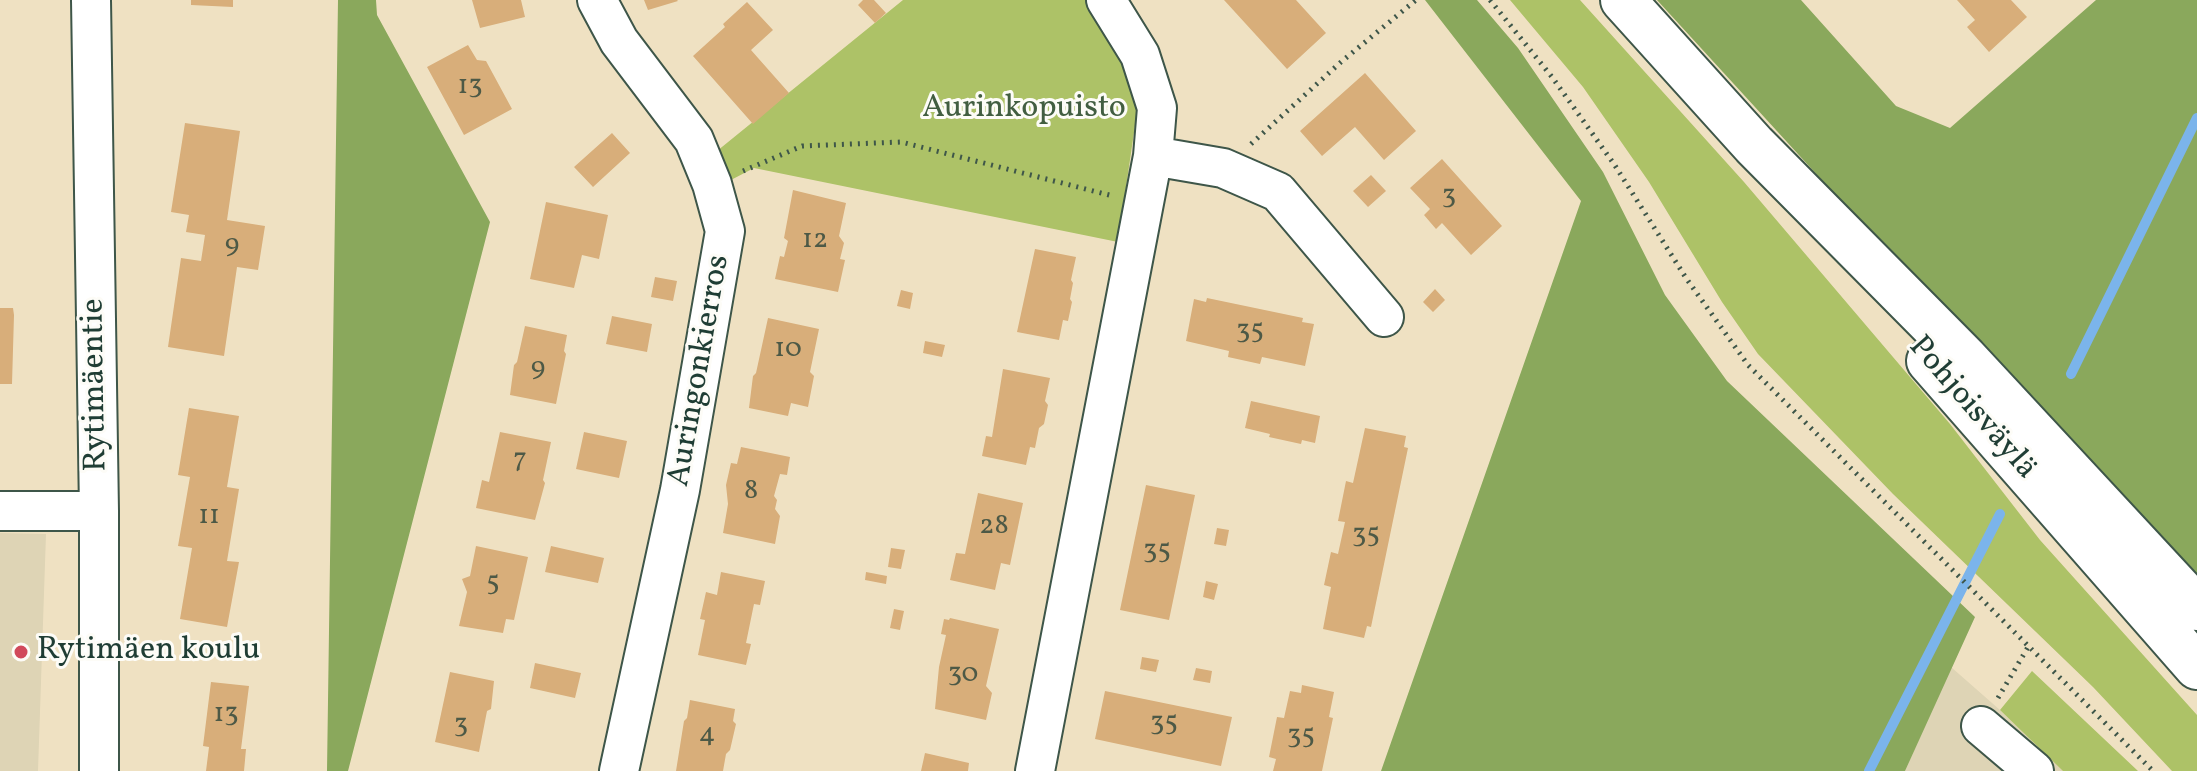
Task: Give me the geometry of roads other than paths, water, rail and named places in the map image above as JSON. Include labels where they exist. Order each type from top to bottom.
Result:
[{"type":"main road","name":"Pohjoisväylä","points":[[1623,0],[1754,145],[1965,358],[2197,608]]},
{"type":"main road","name":"Pohjoisväylä","points":[[1754,145],[1942,378],[2197,667]]},
{"type":"street","name":"Rytimäentie","points":[[91,0],[99,511],[99,771]]},
{"type":"street","name":"Auringonkierros","points":[[597,0],[619,41],[694,140],[712,184],[725,231],[720,274],[680,490],[619,771]]},
{"type":"street","points":[[1035,771],[1153,156],[1157,108],[1140,55],[1106,0]]},
{"type":"street","points":[[1153,156],[1223,168],[1278,192],[1384,317]]},
{"type":"street","points":[[0,511],[99,511]]},
{"type":"street","points":[[1981,726],[2034,771]]},
{"type":"waterway","points":[[2071,374],[2197,118]]},
{"type":"waterway","points":[[1869,771],[2000,514]]},
{"type":"place","name":"Rytimäen koulu","points":[[21,652]]},
{"type":"park label","name":"Aurinkopuisto","points":[[1024,110]]}]
